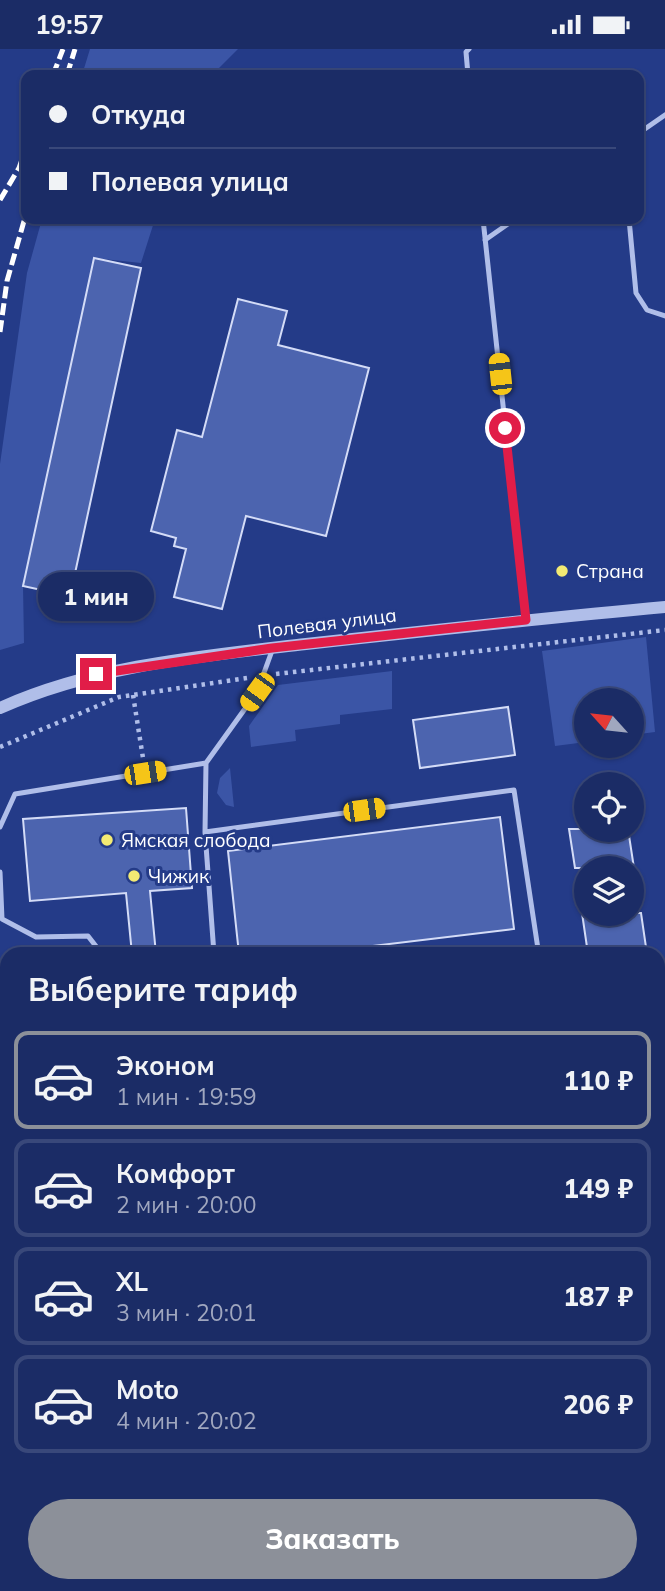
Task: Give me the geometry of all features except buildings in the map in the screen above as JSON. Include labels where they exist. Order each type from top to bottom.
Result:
[{"type":"street","name":"Полевая улица","points":[[0,708],[26,696],[96,674],[272,648],[665,607]]},
{"type":"lane","points":[[468,70],[466,52],[469,49]]},
{"type":"lane","points":[[644,130],[665,115]]},
{"type":"lane","points":[[483,224],[526,620]]},
{"type":"lane","points":[[485,240],[508,224]]},
{"type":"lane","points":[[629,224],[636,293],[647,310],[665,316]]},
{"type":"lane","points":[[213,947],[205,832],[206,764],[257,692],[265,676],[272,648]]},
{"type":"lane","points":[[0,827],[15,794],[206,764]]},
{"type":"lane","points":[[205,832],[514,790],[538,947]]},
{"type":"lane","points":[[0,872],[2,919],[36,937],[88,936],[97,947]]},
{"type":"path","points":[[0,747],[119,697],[265,676],[665,630]]},
{"type":"path","points":[[134,695],[145,773]]},
{"type":"shaded area","points":[[90,49],[238,49],[217,70],[84,70]]},
{"type":"shaded area","points":[[41,224],[153,224],[141,263],[94,258],[23,586],[24,643],[0,650],[0,464],[27,273]]},
{"type":"shaded area","points":[[646,637],[655,732],[644,733],[644,688],[574,688],[574,744],[555,746],[542,651]]},
{"type":"shaded area","points":[[392,671],[392,709],[340,715],[340,724],[295,730],[296,741],[251,747],[249,726],[278,685]]},
{"type":"shaded area","points":[[230,768],[234,807],[226,805],[217,793],[220,778]]},
{"type":"railway","points":[[55,70],[63,49]]},
{"type":"railway","points":[[69,70],[75,49]]},
{"type":"railway","points":[[0,200],[21,162]]},
{"type":"railway","points":[[0,332],[7,281],[23,224]]},
{"type":"place","name":"Страна","points":[[562,571]]},
{"type":"place","name":"Ямская слобода","points":[[107,840]]},
{"type":"place","name":"Чижик","points":[[134,876]]},
{"type":"route","points":[[96,674],[272,648],[526,620],[505,428]]}]
